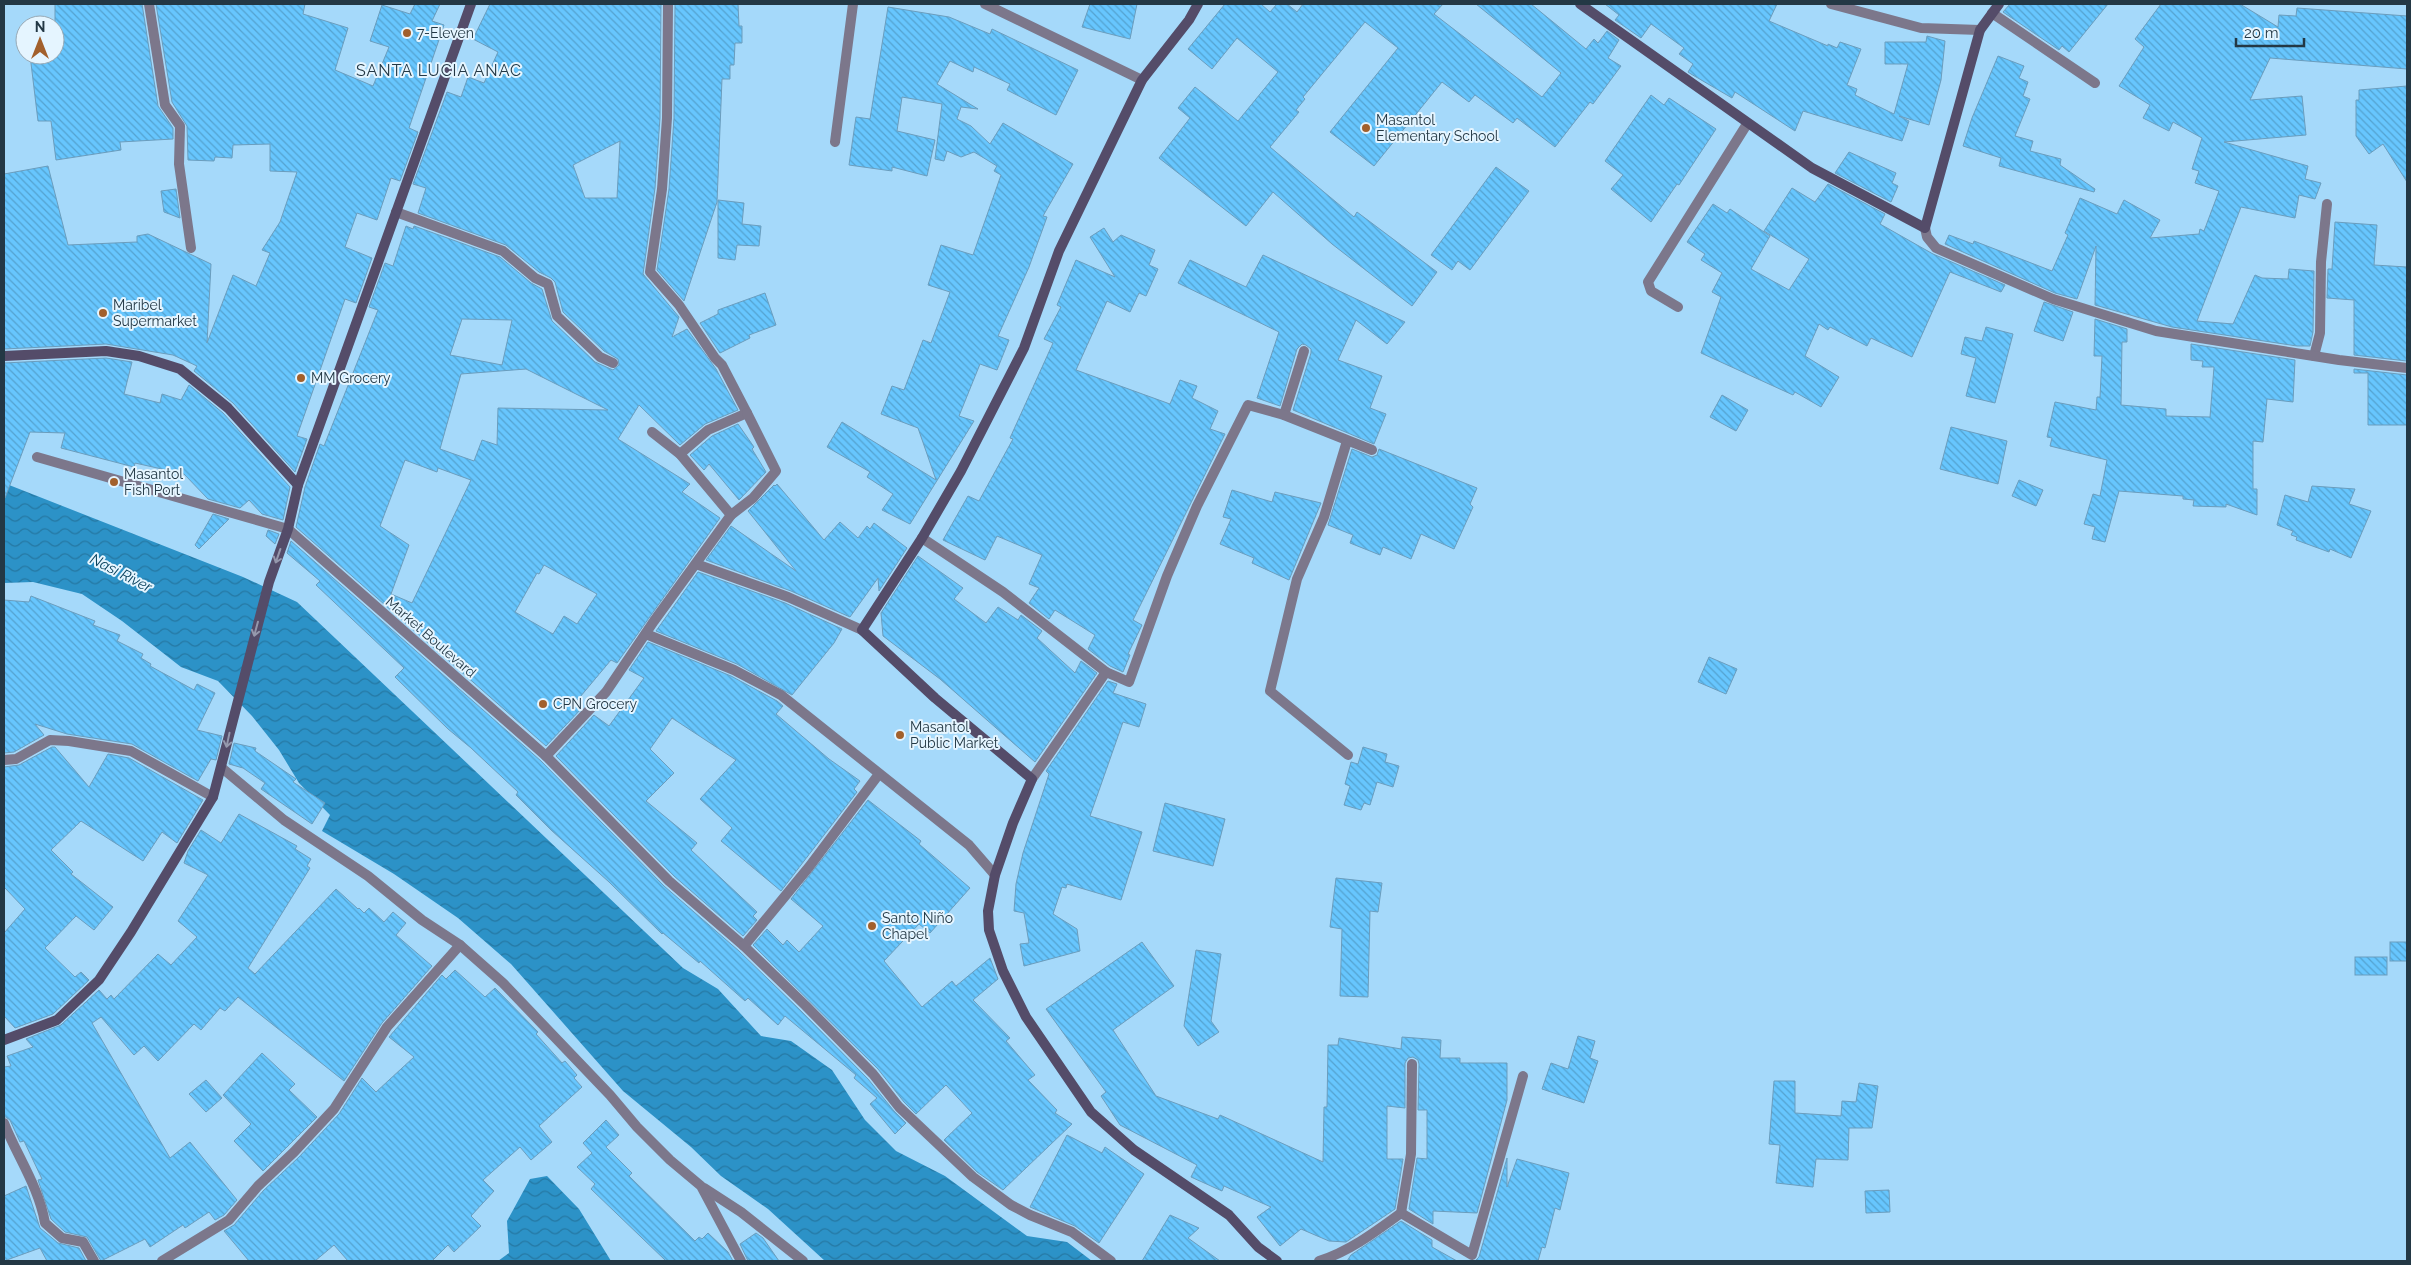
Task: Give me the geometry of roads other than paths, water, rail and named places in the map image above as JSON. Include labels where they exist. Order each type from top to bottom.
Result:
[{"type":"street","points":[[149,4],[166,105],[180,126],[179,164],[191,248]]},
{"type":"street","points":[[4,1040],[57,1020],[99,980],[131,932],[213,797],[269,582],[288,529],[298,485],[471,4]]},
{"type":"street","points":[[546,756],[606,692],[732,515],[753,498],[776,471],[722,365],[715,358],[679,305],[650,272],[662,189],[668,118],[668,4]]},
{"type":"street","points":[[835,142],[853,4]]},
{"type":"street","points":[[985,4],[1142,80]]},
{"type":"street","points":[[862,630],[922,538],[961,471],[1024,348],[1059,251],[1142,80],[1189,20],[1198,4]]},
{"type":"street","points":[[1580,4],[1747,124],[1812,168],[1925,228]]},
{"type":"street","points":[[1831,4],[1920,28],[1980,30]]},
{"type":"street","points":[[1998,4],[1980,30],[1925,228],[1927,236],[1936,248],[2052,299],[2156,331],[2314,356],[2407,368]]},
{"type":"street","points":[[1992,13],[2095,83]]},
{"type":"street","points":[[1678,307],[1652,291],[1648,282],[1747,124]]},
{"type":"street","points":[[2314,356],[2320,333],[2321,262],[2327,204]]},
{"type":"street","points":[[396,212],[502,251],[536,278],[548,284],[557,316],[600,357],[613,363]]},
{"type":"street","points":[[4,356],[106,351],[139,356],[180,369],[228,408],[298,485]]},
{"type":"street","points":[[1284,415],[1304,351]]},
{"type":"street","points":[[922,538],[1003,592],[1106,672],[1129,682],[1166,576],[1197,506],[1248,405],[1284,415],[1372,450]]},
{"type":"street","points":[[680,454],[708,430],[747,413]]},
{"type":"street","points":[[652,432],[680,454],[732,515]]},
{"type":"street","points":[[1347,441],[1324,517],[1297,579],[1270,691],[1348,754]]},
{"type":"street","name":"Market Boulevard","points":[[37,457],[288,529],[546,756],[669,881],[744,946],[850,1050],[873,1074],[898,1107],[973,1177],[1011,1205],[1072,1232],[1111,1261]]},
{"type":"street","points":[[696,564],[788,597],[862,630],[935,698],[1032,780]]},
{"type":"street","points":[[646,634],[734,670],[781,695],[969,845],[996,875]]},
{"type":"street","points":[[1106,672],[1032,780],[1013,823],[996,875],[988,911],[989,930],[1003,971],[1026,1017],[1091,1112],[1134,1150],[1230,1215],[1258,1247],[1277,1261]]},
{"type":"street","points":[[4,760],[16,759],[50,740],[69,741],[131,751],[213,797]]},
{"type":"street","points":[[222,768],[284,820],[368,876],[422,920],[460,945],[502,983],[670,1160],[701,1186],[741,1212],[803,1261]]},
{"type":"street","points":[[744,946],[809,867],[879,774]]},
{"type":"street","points":[[162,1261],[229,1220],[258,1186],[294,1152],[334,1108],[387,1028],[460,945]]},
{"type":"street","points":[[1319,1261],[1338,1255],[1376,1232],[1401,1213],[1411,1154],[1412,1064]]},
{"type":"street","points":[[1401,1213],[1472,1256],[1523,1076]]},
{"type":"street","points":[[4,1123],[30,1176],[43,1211],[45,1223],[62,1238],[83,1242],[94,1261]]},
{"type":"street","points":[[701,1186],[741,1261]]},
{"type":"water","name":"Nasi River","points":[[4,483],[243,577],[297,602],[683,968],[718,989],[761,1036],[791,1041],[832,1070],[865,1120],[896,1151],[945,1176],[1027,1236],[1067,1242],[1092,1261],[825,1261],[768,1209],[721,1176],[691,1147],[623,1091],[511,964],[458,918],[394,874],[322,831],[330,815],[299,783],[279,750],[252,716],[218,681],[181,667],[122,621],[82,594],[33,582],[4,583]]},
{"type":"water","points":[[547,1176],[579,1209],[611,1261],[498,1261],[509,1253],[507,1221],[530,1179]]},
{"type":"place","name":"7-Eleven","points":[[407,33]]},
{"type":"place","name":"Masantol Elementary School","points":[[1366,128]]},
{"type":"place","name":"Maribel Supermarket","points":[[103,313]]},
{"type":"place","name":"MM Grocery","points":[[301,378]]},
{"type":"place","name":"Masantol Fish Port","points":[[114,482]]},
{"type":"place","name":"CPN Grocery","points":[[543,704]]},
{"type":"place","name":"Masantol Public Market","points":[[900,735]]},
{"type":"place","name":"Santo Niño Chapel","points":[[872,926]]},
{"type":"district","name":"SANTA LUCIA ANAC","points":[[439,70]]}]
